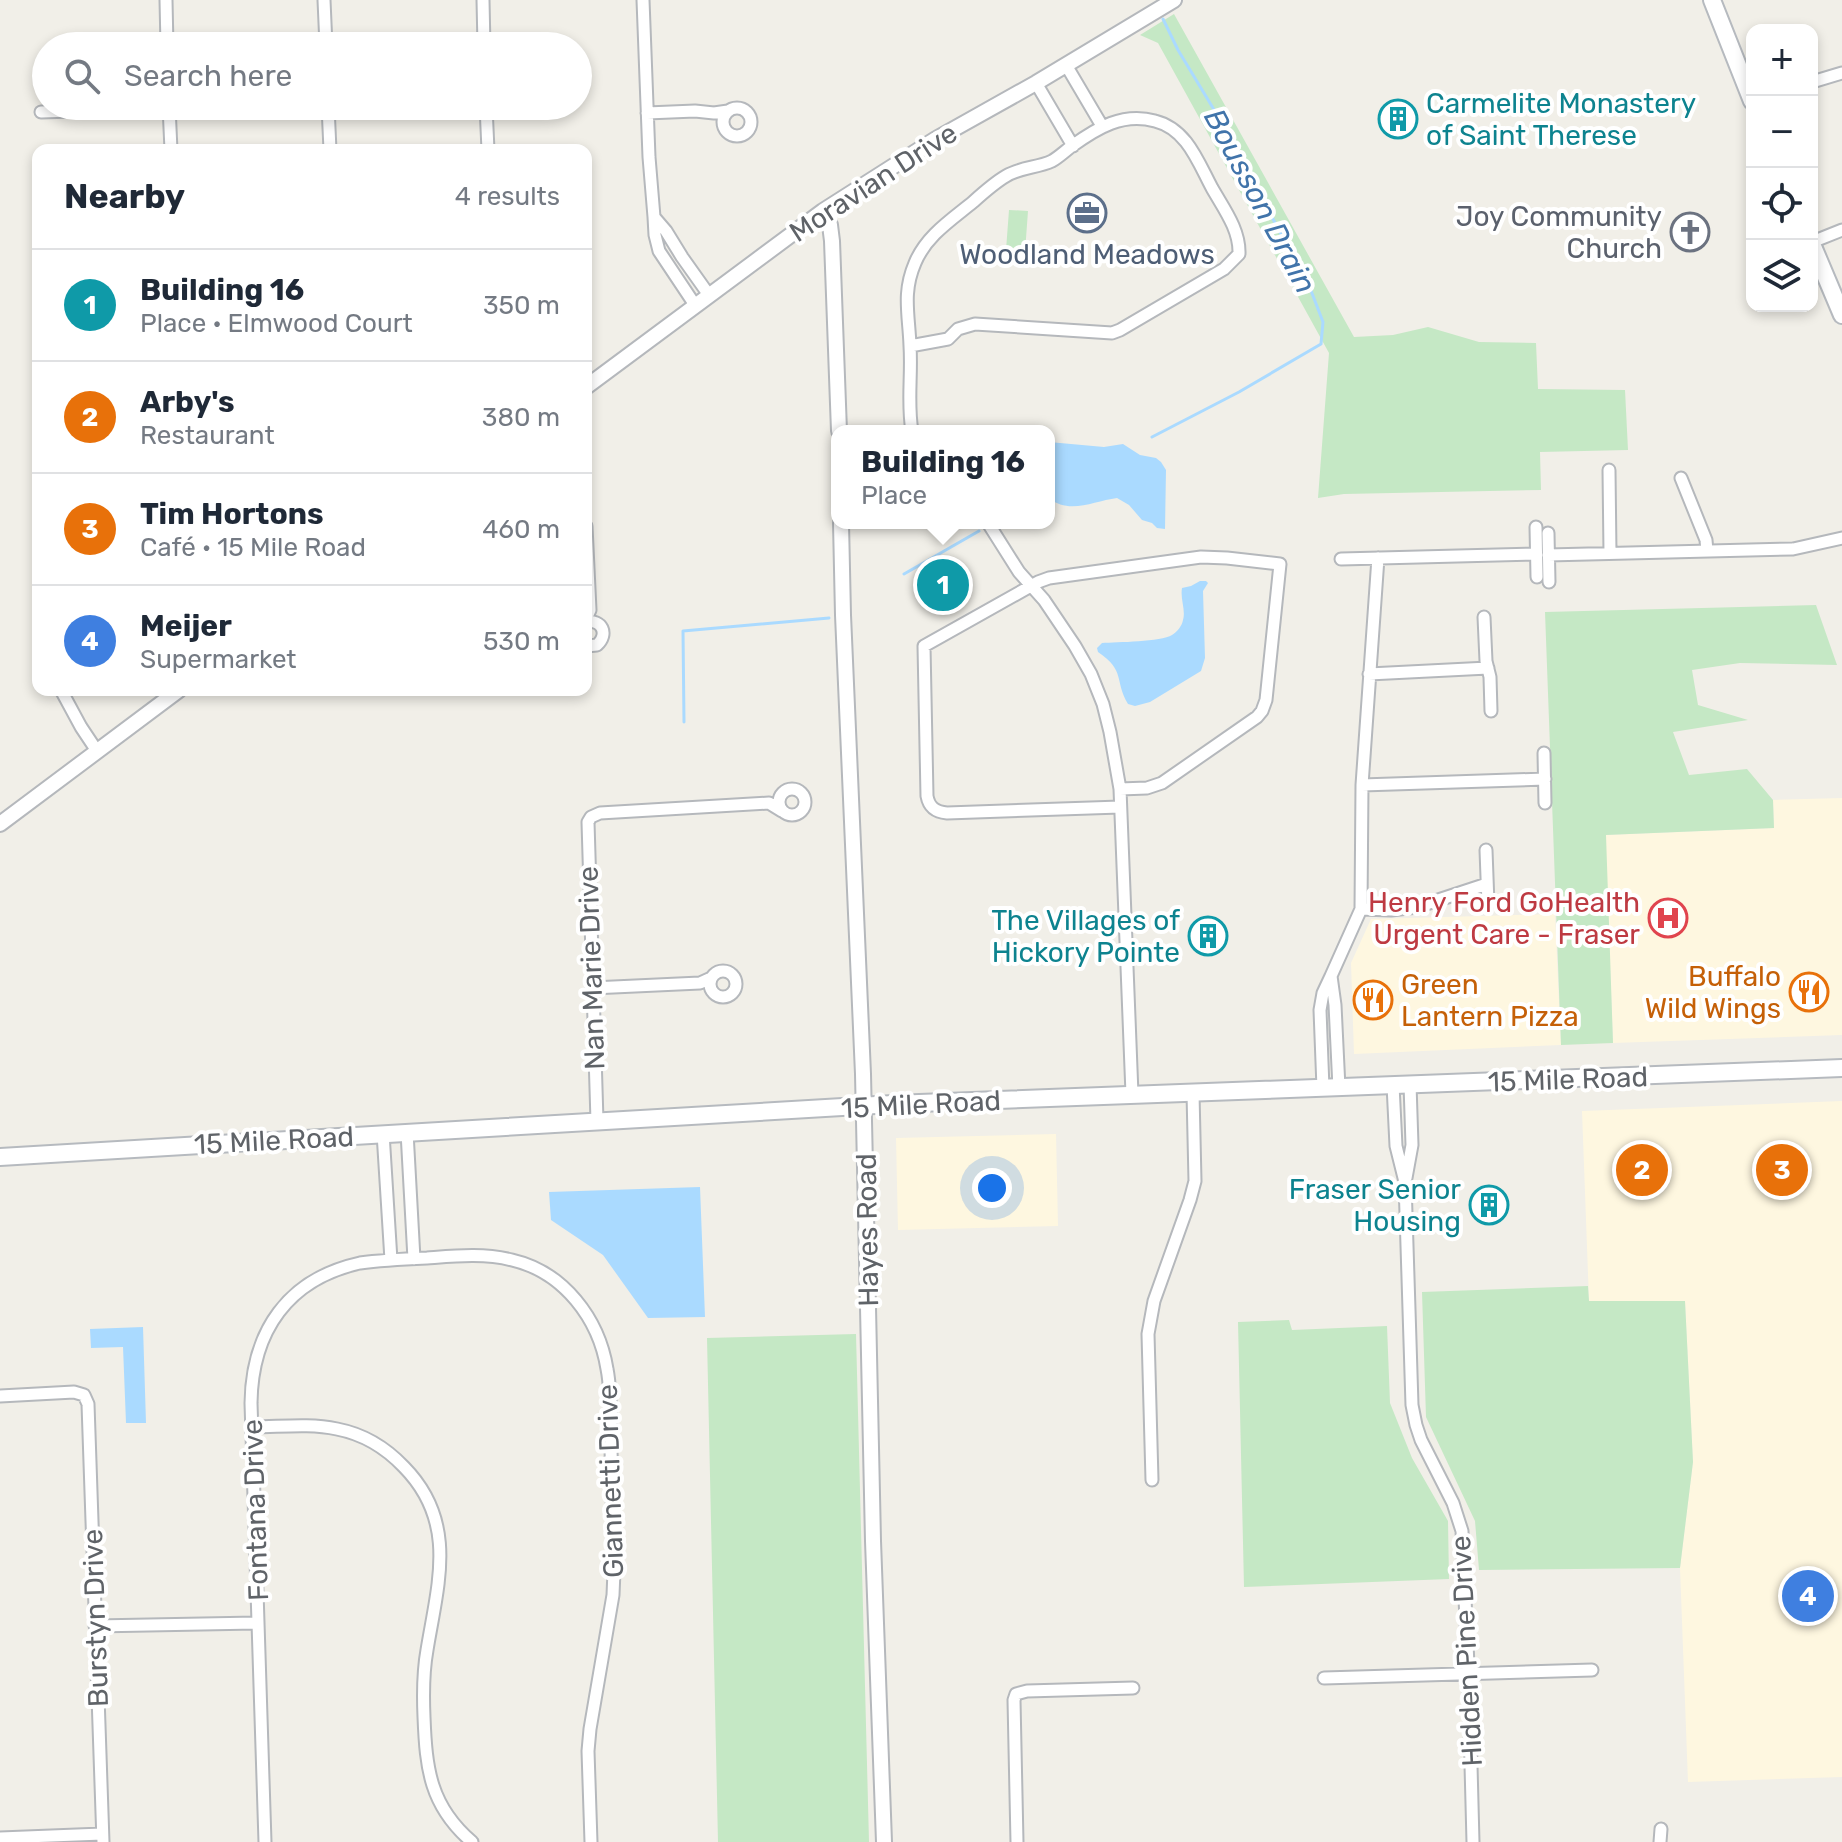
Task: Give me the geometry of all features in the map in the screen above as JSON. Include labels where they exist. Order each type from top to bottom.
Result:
[{"type":"main road","points":[[1712,0],[1750,96]]},
{"type":"main road","points":[[1818,257],[1842,315]]},
{"type":"main road","name":"15 Mile Road","points":[[0,1157],[863,1106],[1842,1068]]},
{"type":"street","points":[[166,0],[167,32]]},
{"type":"street","points":[[324,0],[325,32]]},
{"type":"street","points":[[483,0],[484,32]]},
{"type":"street","points":[[643,0],[655,235],[659,251],[695,305]]},
{"type":"street","name":"Moravian Drive","points":[[592,382],[823,211],[936,139],[1174,0]]},
{"type":"street","points":[[1066,65],[1102,126]]},
{"type":"street","points":[[1818,80],[1842,73]]},
{"type":"street","points":[[1036,83],[1073,146]]},
{"type":"street","points":[[647,113],[714,113],[737,109],[745,112],[750,120],[749,128],[743,135],[734,136],[726,132],[714,113]]},
{"type":"street","points":[[723,123],[728,111]]},
{"type":"street","points":[[170,120],[171,144]]},
{"type":"street","points":[[329,120],[330,144]]},
{"type":"street","points":[[487,120],[488,144]]},
{"type":"street","points":[[910,346],[948,339],[958,329],[975,324],[1112,333],[1224,269],[1239,254],[1237,233],[1187,142],[1169,126],[1154,121],[1113,121],[1052,161],[1005,176],[940,228],[917,259],[909,277],[906,291],[911,425]]},
{"type":"street","points":[[823,211],[830,225],[832,241],[839,425]]},
{"type":"street","points":[[654,217],[709,295]]},
{"type":"street","points":[[1818,240],[1842,230]]},
{"type":"street","points":[[1609,470],[1610,553]]},
{"type":"street","points":[[1681,478],[1706,540],[1707,551]]},
{"type":"street","points":[[1536,527],[1549,582]]},
{"type":"street","name":"Hayes Road","points":[[841,529],[863,1106],[873,1541],[884,1842]]},
{"type":"street","points":[[992,529],[1075,646],[1091,674],[1110,732],[1120,789],[1132,1094]]},
{"type":"street","points":[[1537,577],[1548,533]]},
{"type":"street","points":[[1341,559],[1793,549],[1842,538]]},
{"type":"street","points":[[1120,789],[1155,787],[1262,711],[1266,700],[1280,564],[1201,557],[1049,578],[924,646],[928,802],[935,810],[947,813],[1120,807]]},
{"type":"street","points":[[1331,1088],[1320,1010],[1323,993],[1361,909],[1362,785],[1378,558]]},
{"type":"street","points":[[1484,617],[1491,711]]},
{"type":"street","points":[[592,620],[603,630],[603,639],[592,645]]},
{"type":"street","points":[[1369,674],[1488,668]]},
{"type":"street","points":[[64,696],[97,751]]},
{"type":"street","points":[[0,824],[171,696]]},
{"type":"street","points":[[1544,753],[1545,803]]},
{"type":"street","points":[[1362,785],[1545,779]]},
{"type":"street","points":[[795,789],[802,794],[804,806],[798,813],[782,811],[769,803],[780,795],[795,789]]},
{"type":"street","points":[[780,795],[782,811]]},
{"type":"street","name":"Nan Marie Drive","points":[[597,1121],[587,828],[591,817],[600,813],[769,803]]},
{"type":"street","points":[[1486,850],[1488,904]]},
{"type":"street","points":[[1361,909],[1417,907],[1487,884]]},
{"type":"street","points":[[592,988],[708,984]]},
{"type":"street","name":"Hidden Pine Drive","points":[[1402,1085],[1396,1146],[1405,1182],[1412,1405],[1421,1440],[1453,1503],[1462,1531],[1473,1842]]},
{"type":"street","points":[[1152,1480],[1148,1334],[1154,1301],[1195,1181],[1193,1093]]},
{"type":"street","points":[[407,1132],[414,1259]]},
{"type":"street","points":[[383,1133],[391,1260]]},
{"type":"street","name":"Giannetti Drive","points":[[414,1259],[488,1256],[514,1260],[536,1269],[568,1291],[584,1309],[596,1331],[607,1369],[614,1571],[613,1595],[588,1751],[591,1842]]},
{"type":"street","name":"Fontana Drive","points":[[265,1842],[252,1427],[251,1383],[254,1365],[277,1312],[320,1276],[345,1266],[414,1259]]},
{"type":"street","name":"Burstyn Drive","points":[[0,1396],[74,1392],[84,1395],[88,1404],[102,1838]]},
{"type":"street","points":[[252,1427],[318,1426],[352,1433],[391,1454],[413,1476],[428,1499],[442,1551],[424,1667],[427,1764],[437,1799],[472,1842]]},
{"type":"street","points":[[95,1626],[258,1623]]},
{"type":"street","points":[[1324,1678],[1592,1670]]},
{"type":"street","points":[[1017,1842],[1016,1694],[1027,1691],[1133,1688]]},
{"type":"street","points":[[0,1838],[102,1838]]},
{"type":"shaded area","points":[[1842,798],[1842,1035],[1613,1043],[1605,835],[1774,828],[1773,800]]},
{"type":"shaded area","points":[[1555,914],[1561,1045],[1354,1054],[1351,963],[1371,919]]},
{"type":"shaded area","points":[[1842,1101],[1842,1777],[1688,1782],[1680,1568],[1693,1462],[1685,1302],[1589,1301],[1582,1111]]},
{"type":"shaded area","points":[[1056,1134],[1058,1226],[898,1230],[896,1138]]},
{"type":"green space","points":[[1174,14],[1354,337],[1393,335],[1428,327],[1479,342],[1536,343],[1538,389],[1625,390],[1628,450],[1540,452],[1541,490],[1344,494],[1318,498],[1329,353],[1158,43],[1140,35]]},
{"type":"green space","points":[[1009,210],[1028,211],[1025,252],[1006,250]]},
{"type":"green space","points":[[1816,605],[1837,665],[1740,663],[1692,670],[1698,705],[1748,720],[1673,732],[1689,775],[1747,769],[1773,800],[1774,828],[1606,835],[1613,1043],[1561,1045],[1545,612]]},
{"type":"green space","points":[[1588,1286],[1589,1301],[1685,1301],[1693,1462],[1680,1568],[1479,1570],[1475,1521],[1426,1417],[1422,1292]]},
{"type":"green space","points":[[1289,1320],[1292,1330],[1387,1326],[1390,1403],[1412,1458],[1448,1521],[1449,1579],[1244,1587],[1238,1322]]},
{"type":"green space","points":[[856,1334],[869,1842],[718,1842],[707,1338]]},
{"type":"water","points":[[1055,443],[1104,447],[1123,444],[1140,455],[1156,458],[1166,470],[1165,529],[1142,520],[1129,505],[1117,498],[1082,506],[1057,503]]},
{"type":"water","points":[[1200,581],[1208,583],[1203,591],[1205,658],[1201,671],[1150,702],[1135,706],[1128,704],[1116,670],[1097,648],[1102,643],[1172,635],[1183,620],[1182,588]]},
{"type":"water","points":[[700,1187],[705,1317],[648,1318],[603,1255],[551,1220],[549,1192]]},
{"type":"water","points":[[143,1327],[146,1423],[126,1423],[123,1347],[91,1348],[90,1329]]},
{"type":"waterway","name":"Bousson Drain","points":[[1152,437],[1239,392],[1321,344],[1323,322],[1310,288],[1163,19]]},
{"type":"waterway","points":[[904,574],[979,531]]},
{"type":"waterway","points":[[684,722],[683,631],[829,618]]},
{"type":"place","name":"Carmelite Monastery of Saint Therese","points":[[1398,119]]},
{"type":"place","name":"Woodland Meadows","points":[[1087,213]]},
{"type":"place","name":"Joy Community Church","points":[[1690,232]]},
{"type":"place","name":"Building 16","points":[[943,585]]},
{"type":"place","name":"Henry Ford GoHealth Urgent Care - Fraser","points":[[1668,918]]},
{"type":"place","name":"The Villages of Hickory Pointe","points":[[1208,936]]},
{"type":"place","name":"Buffalo Wild Wings","points":[[1809,992]]},
{"type":"place","name":"Green Lantern Pizza","points":[[1373,1000]]},
{"type":"place","name":"Arby's","points":[[1642,1170]]},
{"type":"place","name":"Tim Hortons","points":[[1782,1170]]},
{"type":"place","name":"Fraser Senior Housing","points":[[1489,1205]]},
{"type":"place","name":"Meijer","points":[[1808,1596]]}]
